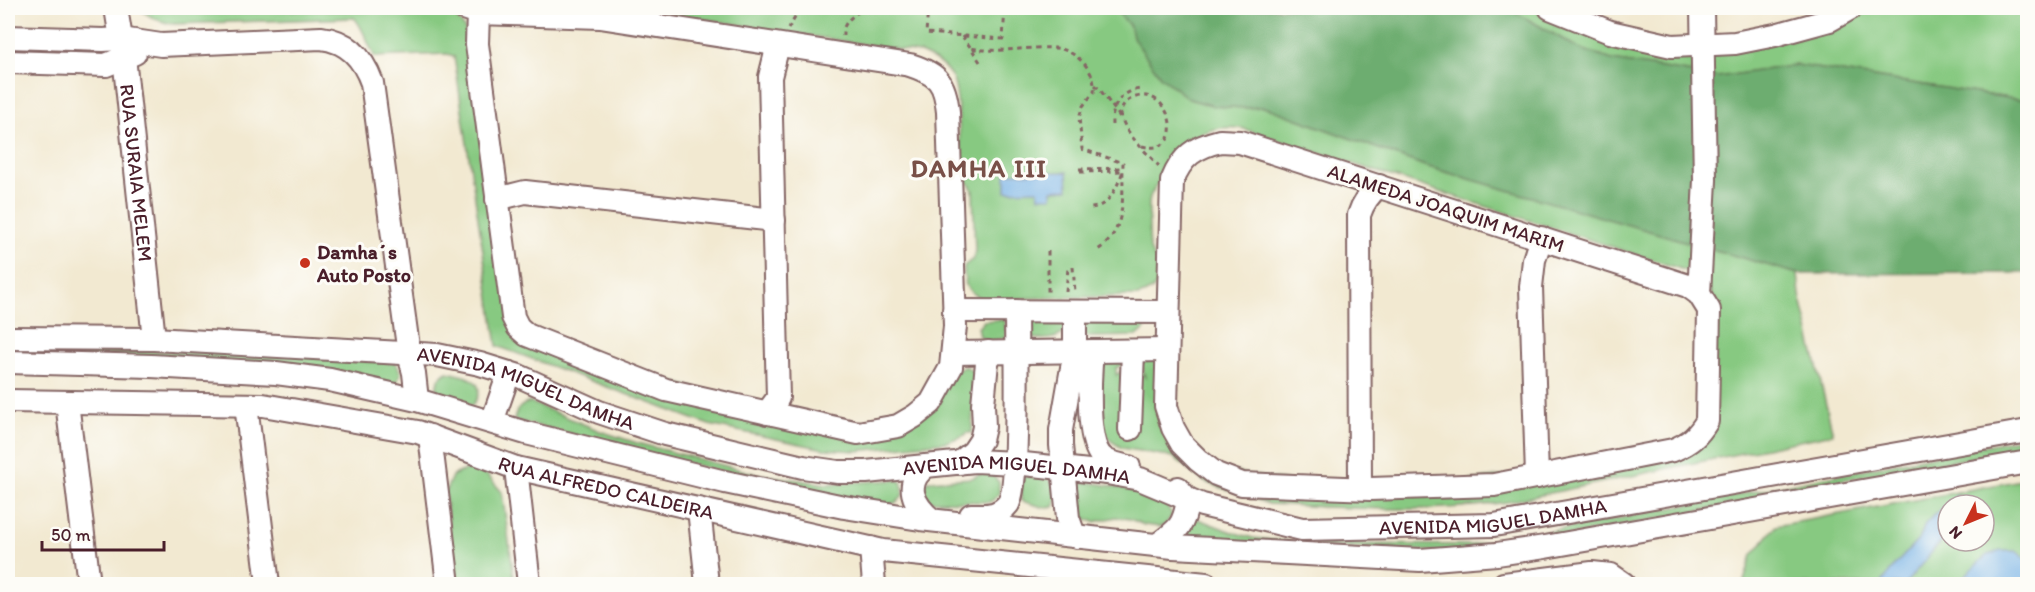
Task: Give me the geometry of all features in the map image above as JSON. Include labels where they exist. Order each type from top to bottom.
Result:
[{"type":"street","name":"RUA SURAIA MELEM","points":[[117,8],[154,339]]},
{"type":"street","points":[[1550,8],[1610,32],[1672,46],[1736,43],[1776,35],[1830,20],[1851,8]]},
{"type":"street","points":[[954,311],[1168,312],[1166,406],[1173,428],[1182,444],[1198,460],[1216,474],[1242,484],[1360,488],[1494,485],[1673,450],[1686,445],[1698,436],[1707,421],[1708,310],[1699,294],[1706,180],[1702,8]]},
{"type":"street","points":[[471,10],[600,13],[844,55],[910,65],[928,71],[941,82],[947,96],[954,311],[952,360],[931,403],[915,416],[897,426],[858,433],[666,390],[537,340],[527,335],[519,327],[513,317],[471,10]]},
{"type":"street","points":[[8,37],[104,40],[122,48],[153,44],[321,38],[346,45],[362,61],[372,83],[417,399]]},
{"type":"street","points":[[767,413],[778,398],[770,77],[778,45]]},
{"type":"street","points":[[8,62],[106,65],[122,48]]},
{"type":"street","name":"ALAMEDA JOAQUIM MARIM","points":[[1168,312],[1172,181],[1178,167],[1191,152],[1205,144],[1220,141],[1240,142],[1379,186],[1688,286],[1699,294]]},
{"type":"street","points":[[1360,488],[1359,215],[1362,205],[1379,186]]},
{"type":"street","points":[[497,199],[525,192],[774,220]]},
{"type":"street","points":[[1537,477],[1531,287],[1534,260],[1541,238]]},
{"type":"street","points":[[926,466],[918,472],[914,480],[913,493],[922,512],[933,520],[948,516],[995,515],[1001,512],[1010,501],[1013,495],[1015,463],[1016,311]]},
{"type":"street","points":[[1072,312],[1083,351],[1093,444],[1098,453],[1104,460],[1167,478],[1188,500],[1185,519],[1181,526],[1157,545]]},
{"type":"street","name":"AVENIDA MIGUEL DAMHA","points":[[8,338],[154,339],[437,355],[509,373],[599,412],[638,426],[803,467],[856,472],[975,461],[1107,473],[1140,479],[1178,493],[1188,500],[1302,529],[1494,525],[2028,431]]},
{"type":"street","points":[[952,360],[988,352],[1167,350]]},
{"type":"street","points":[[1077,537],[1068,518],[1062,469],[1061,430],[1083,351]]},
{"type":"street","points":[[1130,429],[1133,351]]},
{"type":"street","points":[[959,463],[973,452],[981,440],[984,427],[983,404],[988,352]]},
{"type":"street","name":"AVENIDA MIGUEL DAMHA","points":[[8,362],[151,366],[330,380],[417,399],[526,433],[725,482],[844,507],[933,520],[1157,545],[1420,560],[1468,557],[1545,547],[2028,462]]},
{"type":"street","points":[[492,422],[509,373]]},
{"type":"street","name":"RUA ALFREDO CALDEIRA","points":[[8,401],[263,405],[418,432],[516,468],[871,548],[1080,578],[1206,585]]},
{"type":"street","points":[[68,402],[89,585]]},
{"type":"street","points":[[246,405],[268,585]]},
{"type":"street","points":[[430,436],[448,585]]},
{"type":"street","points":[[516,468],[530,585]]},
{"type":"street","points":[[699,509],[707,585]]},
{"type":"street","points":[[871,548],[874,585]]},
{"type":"street","points":[[1504,585],[1592,573],[1611,575],[1624,585]]},
{"type":"path","points":[[844,55],[842,30],[850,18],[863,8]]},
{"type":"path","points":[[904,8],[928,8],[926,33],[1003,39],[1005,8]]},
{"type":"path","points":[[962,36],[980,62]]},
{"type":"path","points":[[971,48],[986,50],[1057,48],[1074,56],[1088,68],[1095,85],[1114,107],[1130,135],[1142,146],[1158,147],[1166,142],[1170,135],[1170,117],[1162,105],[1151,98],[1136,97],[1129,101],[1122,108],[1121,119]]},
{"type":"path","points":[[1095,85],[1094,92],[1083,106],[1079,117],[1082,149],[1123,163],[1120,219],[1106,245],[1096,251]]},
{"type":"path","points":[[1112,125],[1111,116],[1118,101],[1127,93],[1140,89]]},
{"type":"path","points":[[1079,170],[1123,169]]},
{"type":"path","points":[[1089,208],[1095,208],[1114,193],[1123,169]]},
{"type":"path","points":[[1068,267],[1068,288],[1072,312]]},
{"type":"path","points":[[1072,312],[1073,267]]},
{"type":"green space","points":[[139,8],[443,12],[451,15],[460,21],[466,32],[522,339],[871,438],[966,366],[974,373],[972,433],[946,442],[856,451],[824,449],[709,425],[497,346],[454,56],[447,54],[375,57],[354,18],[174,24],[155,19]]},
{"type":"green space","points":[[631,8],[1114,8],[1130,26],[1134,39],[1160,76],[1189,99],[1214,106],[1271,109],[1425,166],[1798,274],[1800,295],[1833,434],[1508,502],[1478,506],[1388,509],[1269,504],[1205,482],[1173,457],[1122,448],[1099,430],[1101,369],[1106,364],[1121,360],[1123,364],[1116,368],[1116,375],[1126,369],[1138,370],[1145,377],[1141,362],[1157,359],[1191,464],[1364,495],[1693,450],[1716,304],[1704,284],[1687,271],[1241,128],[1227,127],[1204,132],[1187,144],[1151,194],[1150,248],[1160,271],[1159,280],[1145,294],[983,299],[969,290],[964,278],[964,266],[974,258],[975,253],[973,192],[961,171],[955,85],[943,66],[920,53]]},
{"type":"green space","points":[[1114,8],[1508,8],[1578,48],[1612,60],[1718,77],[1797,65],[2027,101],[2027,273],[1798,274],[1425,166],[1271,109],[1214,106],[1189,99],[1160,76],[1134,39],[1130,26]]},
{"type":"green space","points":[[1508,8],[1540,8],[1658,50],[1853,16],[1868,8],[2027,8],[2027,101],[1797,65],[1718,77],[1612,60],[1578,48]]},
{"type":"green space","points":[[1005,319],[1006,338],[989,341],[980,337],[978,328],[984,321]]},
{"type":"green space","points":[[1034,319],[1064,320],[1066,331],[1049,339],[1030,337],[1028,328]]},
{"type":"green space","points":[[1085,321],[1145,322],[1145,329],[1137,336],[1090,337],[1085,336]]},
{"type":"green space","points":[[8,349],[259,353],[396,363],[401,373],[391,388],[8,359]]},
{"type":"green space","points":[[447,372],[469,378],[478,386],[477,398],[472,406],[437,395],[438,382]]},
{"type":"green space","points":[[530,402],[600,431],[637,443],[757,474],[826,484],[895,480],[901,481],[903,491],[901,498],[887,505],[851,503],[514,420],[519,408]]},
{"type":"green space","points":[[2027,437],[2027,449],[1888,471],[1762,499],[1477,553],[1179,540],[1194,519],[1198,519],[1253,538],[1312,544],[1472,545],[1596,523]]},
{"type":"green space","points":[[469,468],[487,475],[502,492],[515,584],[456,584],[445,493],[452,476]]},
{"type":"green space","points":[[989,472],[999,482],[999,495],[990,502],[930,501],[923,492],[928,481],[972,478]]},
{"type":"green space","points":[[1022,477],[1046,478],[1052,483],[1056,493],[1054,507],[1046,508],[1021,501]]},
{"type":"green space","points":[[2027,479],[2027,584],[1743,584],[1752,555],[1776,526],[1936,496],[1936,553],[1996,553],[1996,493],[1952,493]]},
{"type":"green space","points":[[1080,482],[1136,491],[1164,503],[1172,515],[1166,524],[1160,527],[1116,517],[1094,522],[1085,518],[1075,508],[1073,483]]},
{"type":"water","points":[[1067,172],[1068,189],[1052,190],[1052,197],[1039,197],[1038,190],[1006,191],[1006,173]]},
{"type":"water","points":[[1936,514],[1936,547],[1905,584],[1882,584],[1895,565],[1920,538],[1925,524]]},
{"type":"water","points":[[2016,551],[2027,560],[2027,584],[1956,584],[1987,555]]},
{"type":"place","name":"Damha´s Auto Posto","points":[[305,263]]},
{"type":"district","name":"DAMHA III","points":[[979,168]]}]
